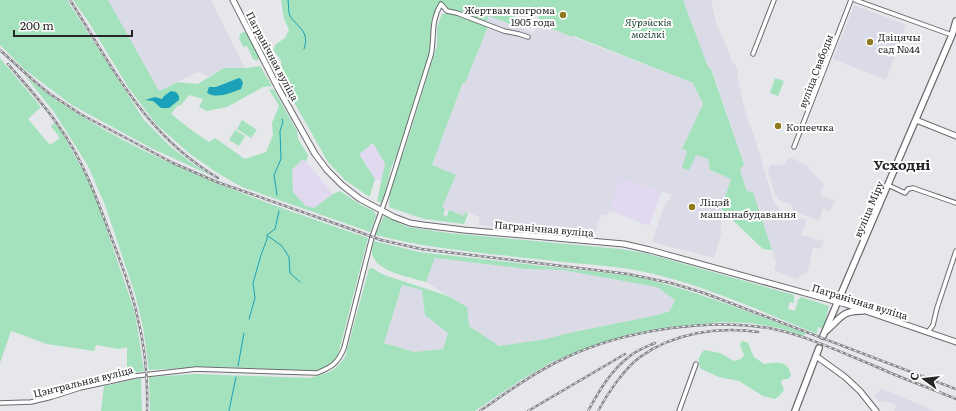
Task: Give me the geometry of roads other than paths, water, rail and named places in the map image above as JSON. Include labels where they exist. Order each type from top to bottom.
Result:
[{"type":"main road","name":"вуліца Міру","points":[[862,311],[850,311],[845,313],[823,337],[952,35],[956,21]]},
{"type":"main road","points":[[795,411],[819,348]]},
{"type":"street","name":"Пагранічная вуліца","points":[[233,0],[278,88],[315,154],[342,186],[360,199],[394,217],[410,223],[423,225],[630,246],[650,250],[845,304],[956,342]]},
{"type":"street","name":"Цэнтральная вуліца","points":[[0,403],[31,402],[80,388],[147,374],[196,369],[318,373],[332,367],[340,357],[344,348],[372,236],[431,55],[433,46],[434,19],[443,0]]},
{"type":"street","points":[[753,54],[774,0]]},
{"type":"street","name":"вуліца Свабоды","points":[[794,147],[851,0]]},
{"type":"street","points":[[855,0],[952,35]]},
{"type":"street","points":[[440,4],[447,11],[457,13],[504,31],[528,37]]},
{"type":"street","points":[[916,120],[956,136]]},
{"type":"street","points":[[888,184],[905,193],[908,189],[913,188],[956,203]]},
{"type":"street","points":[[928,332],[933,325],[937,308],[956,251]]},
{"type":"street","points":[[816,356],[845,377],[860,391],[876,411]]},
{"type":"street","points":[[679,411],[696,364]]},
{"type":"water","points":[[239,78],[243,83],[241,89],[228,94],[220,95],[211,95],[207,93],[209,87],[216,87]]},
{"type":"water","points":[[171,91],[176,92],[179,96],[179,100],[169,108],[161,108],[153,101],[145,100],[155,97],[162,99]]},
{"type":"waterway","points":[[288,0],[290,16],[304,34],[304,49]]},
{"type":"waterway","points":[[277,195],[274,175],[281,159],[280,131],[283,122],[282,119]]},
{"type":"waterway","points":[[249,319],[255,298],[253,283],[267,235],[275,229],[279,211]]},
{"type":"waterway","points":[[268,236],[282,246],[289,257],[290,273],[300,282]]},
{"type":"waterway","points":[[238,366],[244,333]]},
{"type":"waterway","points":[[229,411],[236,377]]},
{"type":"railway","points":[[70,0],[117,75],[150,121],[192,161],[218,178]]},
{"type":"railway","points":[[0,50],[50,94],[82,115],[173,163],[217,182],[381,240],[421,249],[628,274],[671,283],[704,293],[956,389]]},
{"type":"railway","points":[[8,64],[46,109],[67,138],[94,192],[135,305],[145,363],[147,411]]},
{"type":"railway","points":[[480,411],[543,370],[588,348],[641,333],[698,325],[753,326],[791,333],[956,399]]},
{"type":"railway","points":[[598,411],[606,397],[628,368],[640,357],[667,342],[697,333],[712,331],[743,330],[758,332]]},
{"type":"railway","points":[[588,411],[611,374],[636,352],[655,343]]},
{"type":"railway","points":[[528,411],[625,354]]},
{"type":"place","name":"Жертвам погрома 1905 года","points":[[563,15]]},
{"type":"place","name":"Дзіцячы сад №44","points":[[870,42]]},
{"type":"place","name":"Копеечка","points":[[778,126]]},
{"type":"place","name":"Ліцэй машынабудавання","points":[[692,207]]},
{"type":"district","name":"Усходні","points":[[902,164]]},
{"type":"park label","name":"Яўрэйскія могілкі","points":[[648,26]]}]
